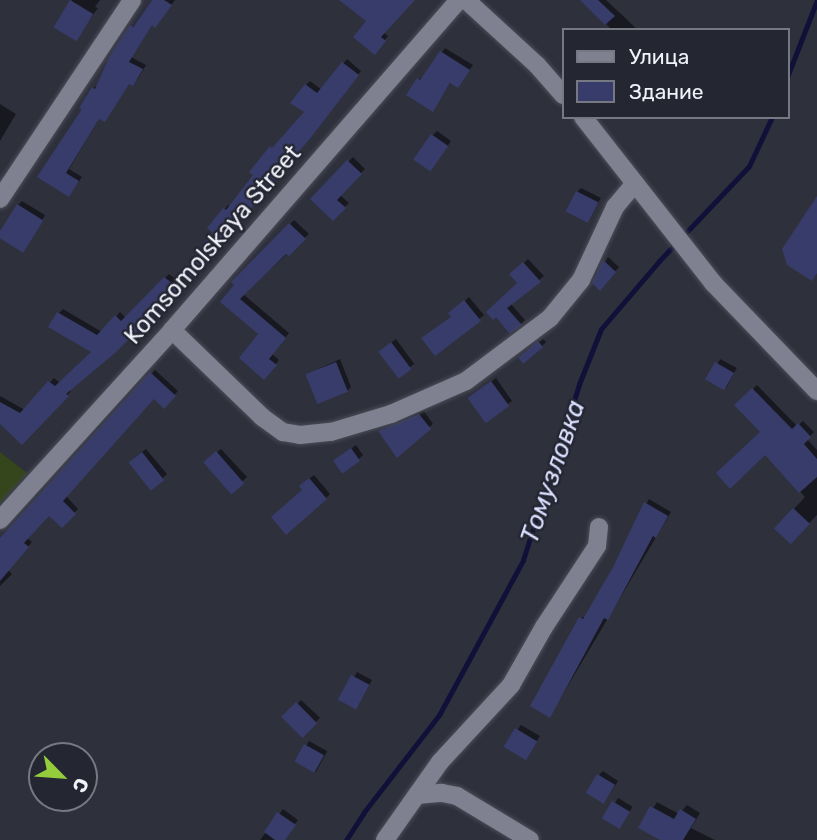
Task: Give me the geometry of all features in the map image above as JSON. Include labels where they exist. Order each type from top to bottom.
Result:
[{"type":"street","points":[[0,200],[132,0]]},
{"type":"street","name":"Komsomolskaya Street","points":[[0,520],[172,330],[459,0]]},
{"type":"street","points":[[466,0],[537,65],[562,94]]},
{"type":"street","points":[[585,119],[713,283],[817,391]]},
{"type":"street","points":[[172,330],[262,418],[283,432],[300,435],[331,432],[391,414],[466,380],[550,318],[581,280],[615,207],[635,183]]},
{"type":"street","points":[[385,840],[440,762],[511,685],[544,626],[597,546],[599,527]]},
{"type":"street","points":[[417,795],[442,793],[457,796],[530,840]]},
{"type":"green space","points":[[0,452],[27,473],[0,503]]},
{"type":"building","points":[[70,0],[93,14],[77,41],[54,27]]},
{"type":"building","points":[[152,0],[164,0],[172,5],[155,28],[152,25],[129,62],[143,69],[133,86],[129,84],[105,122],[99,119],[66,173],[79,181],[69,197],[37,177],[82,109],[79,108],[92,87],[95,89],[109,57],[130,25],[133,27]]},
{"type":"building","points":[[339,0],[415,0],[381,37],[386,41],[375,55],[353,37],[366,21]]},
{"type":"building","points":[[580,0],[598,0],[615,16],[605,25]]},
{"type":"building","points":[[440,51],[470,70],[458,88],[450,83],[433,112],[406,95]]},
{"type":"building","points":[[342,62],[359,75],[312,136],[214,252],[217,254],[189,282],[181,275],[212,232],[207,228],[223,208],[226,210],[253,175],[249,172],[270,146],[272,148],[304,112],[290,103],[305,84],[317,93]]},
{"type":"building","points":[[431,134],[448,146],[430,171],[413,159]]},
{"type":"building","points":[[347,160],[362,174],[337,200],[346,208],[333,221],[310,199]]},
{"type":"building","points":[[576,191],[598,202],[588,223],[566,211]]},
{"type":"building","points":[[817,196],[817,273],[812,281],[787,265],[782,249]]},
{"type":"building","points":[[17,204],[43,220],[23,253],[0,238],[0,231]]},
{"type":"building","points":[[289,223],[306,239],[289,256],[286,254],[240,299],[286,338],[269,359],[277,365],[264,380],[239,358],[258,334],[220,302],[234,285],[231,282]]},
{"type":"building","points":[[603,260],[616,272],[600,291],[592,283]]},
{"type":"building","points":[[523,262],[541,282],[507,308],[522,325],[510,334],[496,317],[493,320],[486,312],[517,283],[509,274]]},
{"type":"building","points":[[164,277],[180,289],[115,353],[66,394],[69,396],[22,445],[0,424],[0,402],[20,413],[48,381],[55,386],[91,352],[48,327],[57,312],[97,335],[115,315],[121,321]]},
{"type":"building","points":[[464,300],[481,321],[435,356],[421,338],[451,317],[448,313]]},
{"type":"building","points":[[538,341],[543,347],[523,364],[518,358]]},
{"type":"building","points":[[391,342],[411,369],[399,379],[378,352]]},
{"type":"building","points":[[336,362],[348,392],[317,404],[305,374]]},
{"type":"building","points":[[715,362],[734,373],[724,390],[705,379]]},
{"type":"building","points":[[150,372],[176,396],[164,409],[154,399],[63,501],[76,514],[62,528],[49,516],[24,543],[29,547],[0,581],[0,538]]},
{"type":"building","points":[[491,381],[509,406],[486,423],[468,398]]},
{"type":"building","points":[[752,388],[792,429],[798,423],[811,437],[804,444],[817,459],[817,477],[799,493],[765,455],[730,489],[716,473],[760,432],[734,405]]},
{"type":"building","points":[[419,414],[431,429],[397,458],[378,431]]},
{"type":"building","points":[[351,448],[360,461],[342,474],[333,461]]},
{"type":"building","points":[[216,451],[244,483],[231,495],[203,462]]},
{"type":"building","points":[[142,452],[164,480],[151,491],[129,462]]},
{"type":"building","points":[[309,478],[327,499],[286,535],[271,517],[302,490],[299,486]]},
{"type":"building","points":[[644,502],[668,516],[656,538],[653,536],[608,620],[604,618],[550,718],[530,706],[579,617],[583,619],[613,567]]},
{"type":"building","points":[[793,508],[810,524],[791,544],[774,528]]},
{"type":"building","points":[[351,675],[370,685],[356,710],[338,700]]},
{"type":"building","points":[[296,702],[317,723],[302,738],[281,717]]},
{"type":"building","points":[[515,728],[537,741],[526,760],[504,747]]},
{"type":"building","points":[[304,744],[324,755],[314,773],[294,761]]},
{"type":"building","points":[[597,774],[615,785],[604,804],[586,793]]},
{"type":"building","points":[[612,801],[630,812],[620,829],[602,818]]},
{"type":"building","points":[[650,806],[674,819],[680,809],[696,819],[683,840],[660,840],[638,828]]},
{"type":"building","points":[[277,812],[296,825],[285,840],[275,840],[264,832]]},
{"type":"waterway","name":"Томузловка","points":[[789,72],[817,0]]},
{"type":"waterway","name":"Томузловка","points":[[346,840],[364,812],[439,715],[523,560],[579,384],[601,329],[659,261],[749,166],[771,119]]}]
